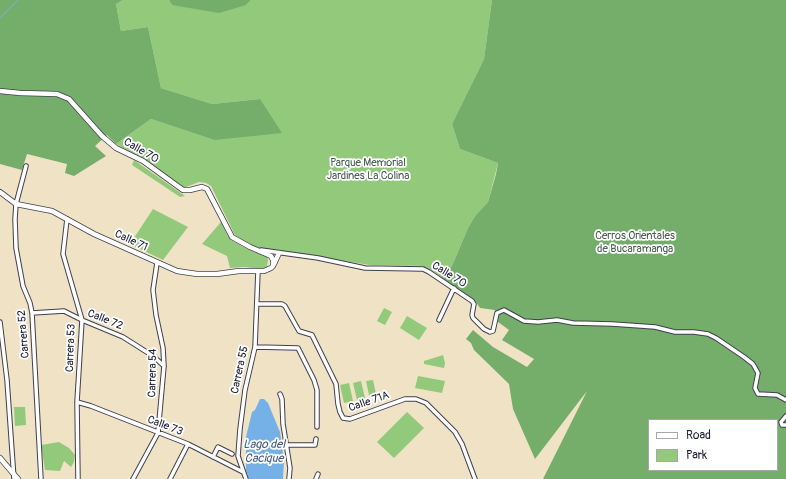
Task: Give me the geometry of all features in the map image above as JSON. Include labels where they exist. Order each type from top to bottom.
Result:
[{"type":"street","name":"Calle 70","points":[[0,91],[57,94],[68,99],[102,136],[116,148],[143,161],[180,188],[190,190],[202,187],[207,189],[230,234],[237,241],[265,253]]},
{"type":"street","name":"Carrera 52","points":[[26,166],[16,204],[15,219],[19,266],[23,286],[30,303],[32,313],[42,479]]},
{"type":"street","name":"Calle 71","points":[[0,192],[16,204],[52,211],[94,234],[156,263],[177,271],[190,274],[210,274],[239,271],[264,271],[273,266]]},
{"type":"street","name":"Carrera 53","points":[[67,220],[63,254],[82,320],[77,402],[78,479]]},
{"type":"street","name":"Calle 70","points":[[254,249],[318,258],[365,268],[423,269],[454,288],[473,302],[472,315],[475,320],[484,329],[492,332],[497,313],[504,310],[524,321],[538,322],[557,320],[573,323],[655,327],[675,332],[708,334],[753,364],[758,373],[755,388],[758,394],[777,395],[786,400]]},
{"type":"street","points":[[265,253],[272,258],[273,266]]},
{"type":"street","points":[[264,271],[269,268],[271,260],[265,253]]},
{"type":"street","points":[[273,266],[279,253]]},
{"type":"street","name":"Carrera 54","points":[[133,479],[158,433],[164,366],[163,348],[153,290],[156,263]]},
{"type":"street","name":"Carrera 55","points":[[246,479],[238,456],[241,414],[255,348],[258,271]]},
{"type":"street","points":[[439,320],[454,288]]},
{"type":"street","name":"Calle 71A","points":[[256,304],[282,304],[285,306],[299,331],[312,335],[336,384],[338,404],[343,418],[348,419],[400,401],[416,399],[430,406],[455,432],[462,444],[475,479]]},
{"type":"street","name":"Calle 72","points":[[32,313],[61,310],[123,337],[153,356],[164,366]]},
{"type":"street","points":[[0,322],[15,478]]},
{"type":"street","points":[[255,348],[298,348],[314,380],[317,390],[317,427]]},
{"type":"street","points":[[280,394],[290,468],[289,479]]},
{"type":"street","name":"Calle 73","points":[[77,402],[91,406],[188,444],[243,472]]},
{"type":"street","points":[[786,416],[781,422],[782,425],[786,425]]},
{"type":"street","points":[[286,445],[315,444],[316,438]]},
{"type":"street","points":[[170,479],[188,444]]},
{"type":"street","points":[[213,457],[218,447],[232,454]]},
{"type":"street","points":[[0,458],[15,478]]},
{"type":"street","points":[[316,479],[318,474]]},
{"type":"green space","points":[[0,0],[123,0],[116,4],[121,31],[148,27],[161,88],[212,104],[260,99],[282,133],[214,140],[151,119],[116,144],[107,135],[95,146],[106,156],[74,176],[65,173],[67,164],[27,154],[22,170],[0,164]]},
{"type":"green space","name":"Parque Memorial Jardines La Colina","points":[[123,0],[169,0],[172,5],[246,5],[251,0],[492,0],[484,59],[452,124],[460,149],[498,163],[488,202],[475,216],[468,228],[452,266],[441,277],[428,268],[420,266],[370,265],[254,247],[235,235],[211,186],[206,183],[199,182],[182,187],[147,161],[116,144],[151,119],[214,140],[260,99],[212,104],[161,88],[148,27],[121,31],[116,4]]},
{"type":"green space","points":[[169,0],[251,0],[246,5],[219,13],[172,5]]},
{"type":"green space","name":"Cerros Orientales de Bucaramanga","points":[[492,0],[786,0],[786,479],[543,479],[587,391],[535,459],[513,409],[509,384],[474,350],[471,343],[466,339],[473,330],[493,347],[527,367],[534,359],[502,340],[509,330],[494,319],[495,310],[480,308],[476,302],[441,277],[452,266],[468,228],[475,216],[488,202],[498,163],[460,149],[452,124],[484,59]]},
{"type":"green space","points":[[134,160],[185,196],[180,197],[132,165]]},
{"type":"green space","points":[[153,209],[188,227],[163,260],[130,244]]},
{"type":"green space","points":[[221,222],[227,235],[233,241],[251,251],[267,257],[267,266],[262,269],[244,267],[230,268],[227,256],[202,244]]},
{"type":"green space","points":[[384,308],[392,312],[385,325],[377,321]]},
{"type":"green space","points":[[407,316],[427,328],[419,340],[400,328]]},
{"type":"green space","points":[[443,355],[445,363],[444,368],[424,364],[424,361]]},
{"type":"green space","points":[[418,376],[445,381],[442,393],[415,388]]},
{"type":"green space","points":[[373,380],[376,394],[369,395],[366,381]]},
{"type":"green space","points":[[361,381],[365,398],[357,400],[353,383]]},
{"type":"green space","points":[[349,383],[353,401],[344,403],[340,385]]},
{"type":"green space","points":[[14,407],[25,407],[26,425],[15,426]]},
{"type":"green space","points":[[407,412],[424,428],[394,458],[377,442]]},
{"type":"green space","points":[[59,442],[69,448],[75,455],[74,462],[71,467],[64,461],[60,471],[45,470],[41,445]]},
{"type":"water","name":"Lago del Cacique","points":[[260,399],[264,399],[268,403],[280,432],[284,461],[283,479],[249,479],[246,470],[246,437],[252,412],[255,410]]},
{"type":"waterway","points":[[0,18],[18,0]]}]
